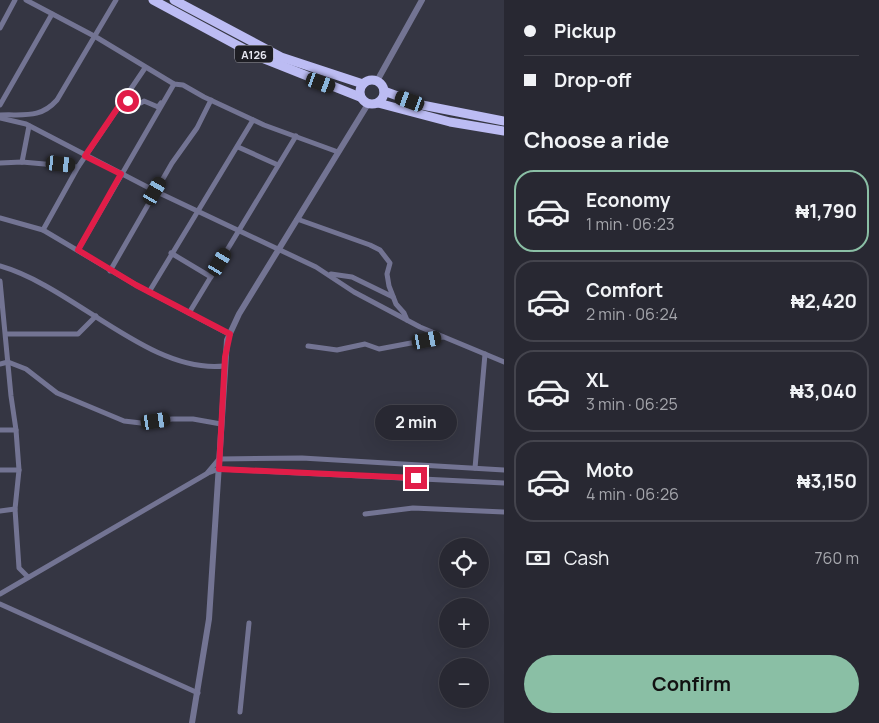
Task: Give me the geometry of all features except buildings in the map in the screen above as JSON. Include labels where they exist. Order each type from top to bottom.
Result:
[{"type":"highway","name":"A126","points":[[153,0],[257,56],[360,97],[368,104]]},
{"type":"highway","name":"A126","points":[[174,0],[280,57],[363,84]]},
{"type":"highway","points":[[360,97],[359,90],[363,84],[369,80],[377,81],[384,91],[422,105],[504,121]]},
{"type":"highway","points":[[378,103],[383,98],[384,91]]},
{"type":"highway","points":[[368,104],[378,103],[450,122],[504,131]]},
{"type":"street","points":[[0,28],[15,0]]},
{"type":"street","points":[[26,0],[96,37],[174,84],[192,88],[211,100],[253,120],[338,152]]},
{"type":"street","points":[[0,116],[7,114],[38,114],[47,111],[57,100],[96,37],[116,0]]},
{"type":"street","points":[[377,81],[422,0]]},
{"type":"street","points":[[0,105],[52,14]]},
{"type":"street","points":[[43,230],[78,167],[145,68]]},
{"type":"street","points":[[119,106],[128,101],[141,103],[144,101],[158,107],[174,84]]},
{"type":"street","points":[[78,250],[174,84]]},
{"type":"street","points":[[110,271],[172,162],[197,128],[211,100]]},
{"type":"street","points":[[192,723],[208,619],[220,459],[224,366],[230,334],[239,314],[368,104]]},
{"type":"street","points":[[0,111],[7,114]]},
{"type":"street","points":[[0,116],[29,126],[155,191],[331,274],[354,292],[407,320],[504,362]]},
{"type":"street","points":[[148,292],[253,120]]},
{"type":"street","points":[[22,162],[29,126]]},
{"type":"street","points":[[189,313],[296,136]]},
{"type":"street","points":[[238,147],[278,165]]},
{"type":"street","points":[[0,163],[22,162],[78,167]]},
{"type":"street","points":[[0,218],[43,230],[110,271],[230,334]]},
{"type":"street","points":[[297,219],[380,250],[390,263],[386,274],[393,297],[407,320]]},
{"type":"street","points":[[172,253],[211,277]]},
{"type":"street","points":[[0,266],[47,286],[165,357],[210,367],[224,366]]},
{"type":"street","points":[[331,274],[352,277],[393,297]]},
{"type":"street","points":[[0,281],[3,325],[6,334],[16,430],[18,470],[15,508],[19,568],[28,578]]},
{"type":"street","points":[[6,334],[78,334],[96,316]]},
{"type":"street","points":[[308,346],[337,350],[365,344],[379,349],[444,337]]},
{"type":"street","points":[[475,468],[485,354]]},
{"type":"street","points":[[0,364],[8,362],[26,369],[57,393],[124,421],[141,424],[172,419],[194,419],[221,425]]},
{"type":"street","points":[[0,430],[16,430]]},
{"type":"street","points":[[208,473],[220,459],[302,458],[504,470]]},
{"type":"street","points":[[0,594],[208,473],[219,469],[504,483]]},
{"type":"street","points":[[0,470],[18,470]]},
{"type":"street","points":[[0,511],[15,508]]},
{"type":"street","points":[[365,514],[413,508],[504,512]]},
{"type":"street","points":[[0,604],[198,693]]},
{"type":"street","points":[[240,712],[249,623]]},
{"type":"route","points":[[128,101],[119,106],[85,156],[121,174],[78,250],[110,271],[230,334],[227,340],[225,357],[219,469],[416,478]]}]
